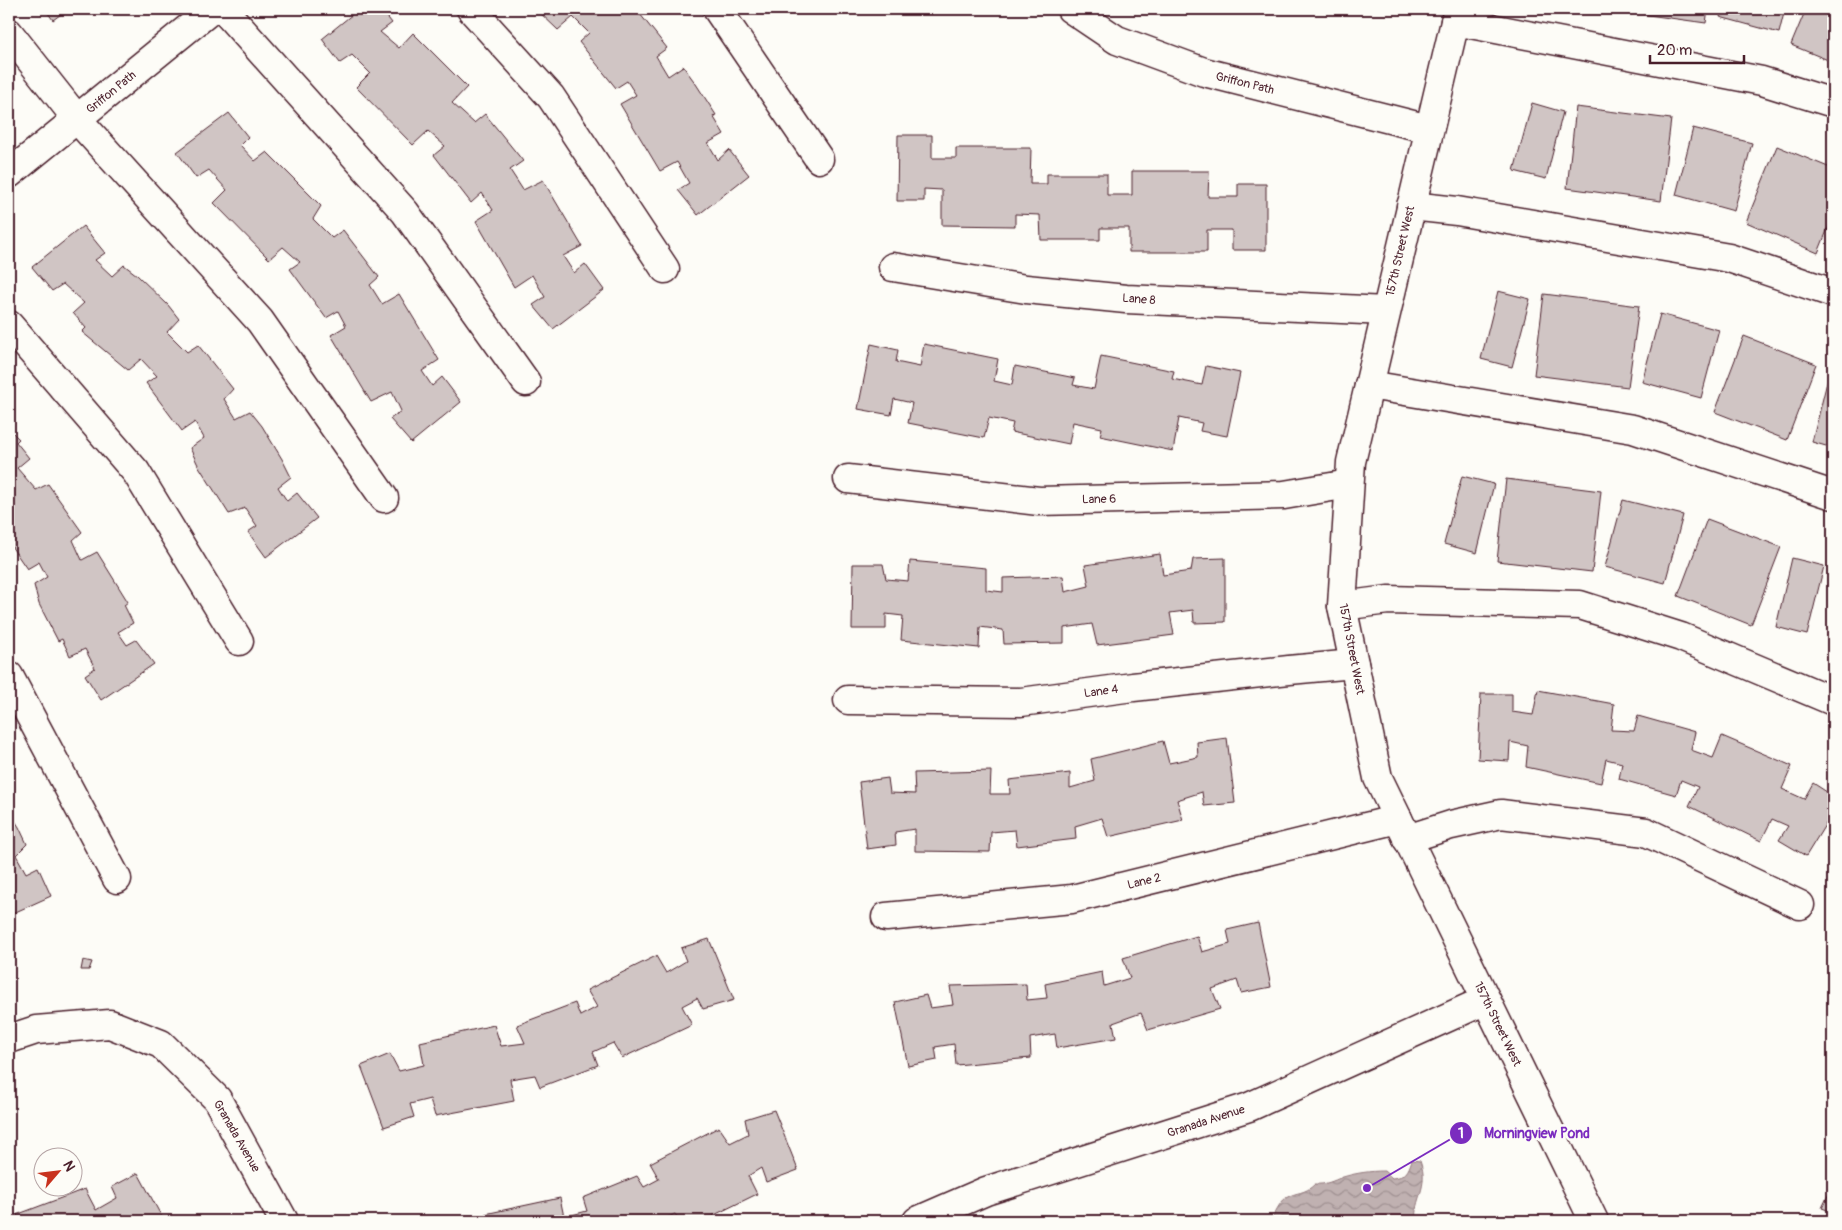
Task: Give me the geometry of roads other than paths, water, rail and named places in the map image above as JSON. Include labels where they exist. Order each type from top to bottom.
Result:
[{"type":"street","points":[[471,9],[551,97],[665,270]]},
{"type":"street","points":[[717,9],[818,159]]},
{"type":"street","name":"Griffon Path","points":[[1071,9],[1117,40],[1204,72],[1429,129]]},
{"type":"street","points":[[207,11],[405,212],[526,382]]},
{"type":"street","name":"Griffon Path","points":[[9,174],[207,11]]},
{"type":"street","points":[[1456,15],[1762,81],[1833,104]]},
{"type":"street","name":"157th Street West","points":[[1456,15],[1351,462],[1342,606],[1378,778],[1594,1221]]},
{"type":"street","points":[[9,32],[78,118],[260,321],[384,498]]},
{"type":"street","points":[[1411,206],[1457,210],[1729,258],[1833,293]]},
{"type":"street","name":"Lane 8","points":[[893,267],[1026,289],[1126,299],[1386,311]]},
{"type":"street","points":[[9,325],[136,472],[239,642]]},
{"type":"street","points":[[1369,385],[1633,429],[1833,495]]},
{"type":"street","name":"Lane 6","points":[[848,478],[1039,501],[1284,495],[1349,484]]},
{"type":"street","points":[[1342,606],[1388,600],[1580,605],[1681,637],[1833,702]]},
{"type":"street","name":"Lane 4","points":[[848,700],[1021,702],[1133,687],[1354,664]]},
{"type":"street","points":[[9,676],[117,879]]},
{"type":"street","name":"Lane 2","points":[[886,917],[1072,899],[1403,829],[1452,825],[1502,814],[1646,832],[1800,905]]},
{"type":"street","name":"Granada Avenue","points":[[917,1221],[986,1192],[1249,1107],[1486,1000]]},
{"type":"street","name":"Granada Avenue","points":[[9,1039],[36,1030],[110,1024],[161,1044],[217,1099],[284,1221]]},
{"type":"water","points":[[1412,1160],[1420,1161],[1423,1170],[1416,1221],[1271,1221],[1279,1205],[1286,1198],[1307,1190],[1315,1184],[1374,1171],[1384,1171],[1392,1178],[1397,1177],[1406,1173]]},
{"type":"place","name":"Morningview Pond","points":[[1367,1188]]}]
